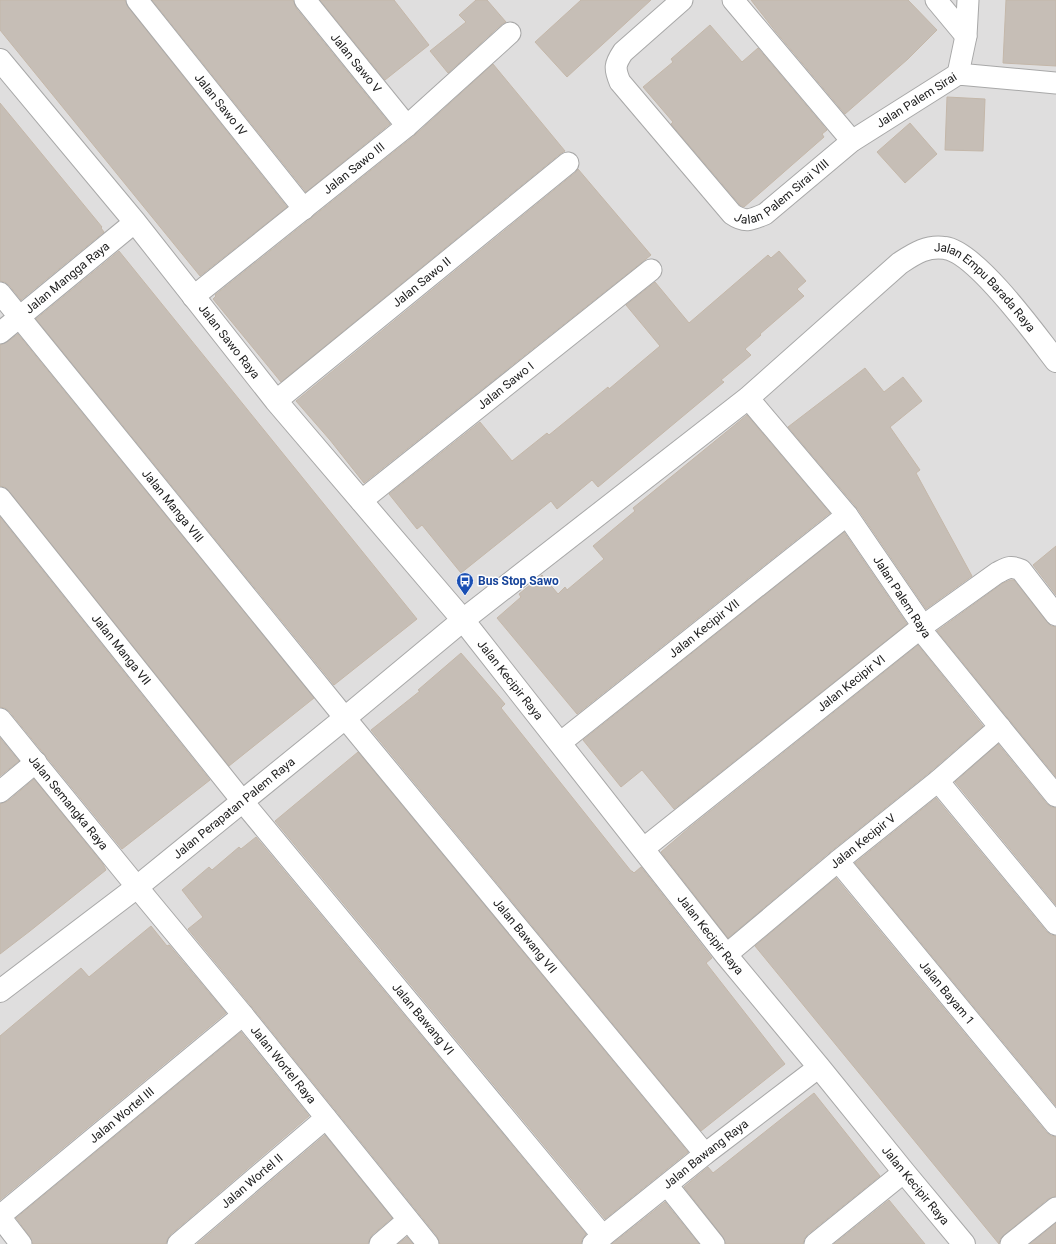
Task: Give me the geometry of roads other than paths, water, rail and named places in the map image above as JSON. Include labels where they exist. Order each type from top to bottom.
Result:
[{"type":"street","name":"Jalan Sawo IV","points":[[137,0],[304,209]]},
{"type":"street","name":"Jalan Sawo V","points":[[305,0],[407,126]]},
{"type":"street","name":"Jalan Palem Sirai VIII","points":[[682,0],[623,52],[617,62],[616,72],[620,82],[732,214],[740,220],[752,220],[765,214],[852,141]]},
{"type":"street","points":[[733,0],[852,141]]},
{"type":"street","points":[[936,0],[966,36]]},
{"type":"street","points":[[958,74],[966,36],[968,0]]},
{"type":"street","name":"Jalan Sawo III","points":[[193,297],[407,126],[510,33]]},
{"type":"street","name":"Jalan Sawo Raya","points":[[0,60],[135,222],[276,401],[463,620]]},
{"type":"street","name":"Jalan Palem Sirai","points":[[852,141],[958,74],[1056,83]]},
{"type":"street","name":"Jalan Sawo II","points":[[276,401],[568,163]]},
{"type":"street","name":"Jalan Mangga Raya","points":[[0,333],[135,222]]},
{"type":"street","name":"Jalan Empu Barada Raya","points":[[748,398],[900,263],[916,252],[929,248],[946,248],[960,254],[980,271],[999,289],[1056,361]]},
{"type":"street","name":"Jalan Sawo I","points":[[361,501],[651,270]]},
{"type":"street","name":"Jalan Manga VIII","points":[[0,293],[345,718]]},
{"type":"street","name":"Jalan Palem Raya","points":[[748,398],[847,515],[923,626],[925,635],[1056,796]]},
{"type":"street","name":"Jalan Perapatan Palem Raya","points":[[0,991],[137,888],[463,620],[748,398]]},
{"type":"street","name":"Jalan Manga VII","points":[[0,498],[243,802]]},
{"type":"street","name":"Jalan Kecipir VII","points":[[560,743],[847,515]]},
{"type":"street","name":"Jalan Kecipir VI","points":[[643,850],[923,626],[997,573],[1009,567],[1015,567],[1021,570],[1056,615]]},
{"type":"street","name":"Jalan Kecipir Raya","points":[[463,620],[726,955],[819,1066],[964,1244]]},
{"type":"street","name":"Jalan Bawang VII","points":[[345,718],[705,1154]]},
{"type":"street","name":"Jalan Semangka Raya","points":[[0,719],[137,888]]},
{"type":"street","name":"Jalan Kecipir V","points":[[726,955],[838,861],[938,781],[1000,727]]},
{"type":"street","points":[[0,792],[36,762]]},
{"type":"street","points":[[938,781],[1056,924]]},
{"type":"street","name":"Jalan Bawang VI","points":[[243,802],[598,1240]]},
{"type":"street","name":"Jalan Bayam 1","points":[[838,861],[1056,1125]]},
{"type":"street","name":"Jalan Wortel Raya","points":[[137,888],[243,1015],[428,1244]]},
{"type":"street","name":"Jalan Wortel III","points":[[0,1217],[243,1015]]},
{"type":"street","name":"Jalan Bawang Raya","points":[[598,1240],[705,1154],[819,1066]]},
{"type":"street","name":"Jalan Wortel II","points":[[178,1244],[326,1118]]},
{"type":"street","points":[[815,1244],[904,1172]]},
{"type":"street","points":[[667,1185],[714,1244]]},
{"type":"street","points":[[1012,1244],[1056,1208]]},
{"type":"street","points":[[0,1217],[21,1244]]},
{"type":"street","points":[[380,1244],[408,1220]]},
{"type":"place","name":"Bus Stop Sawo","points":[[465,596]]}]
